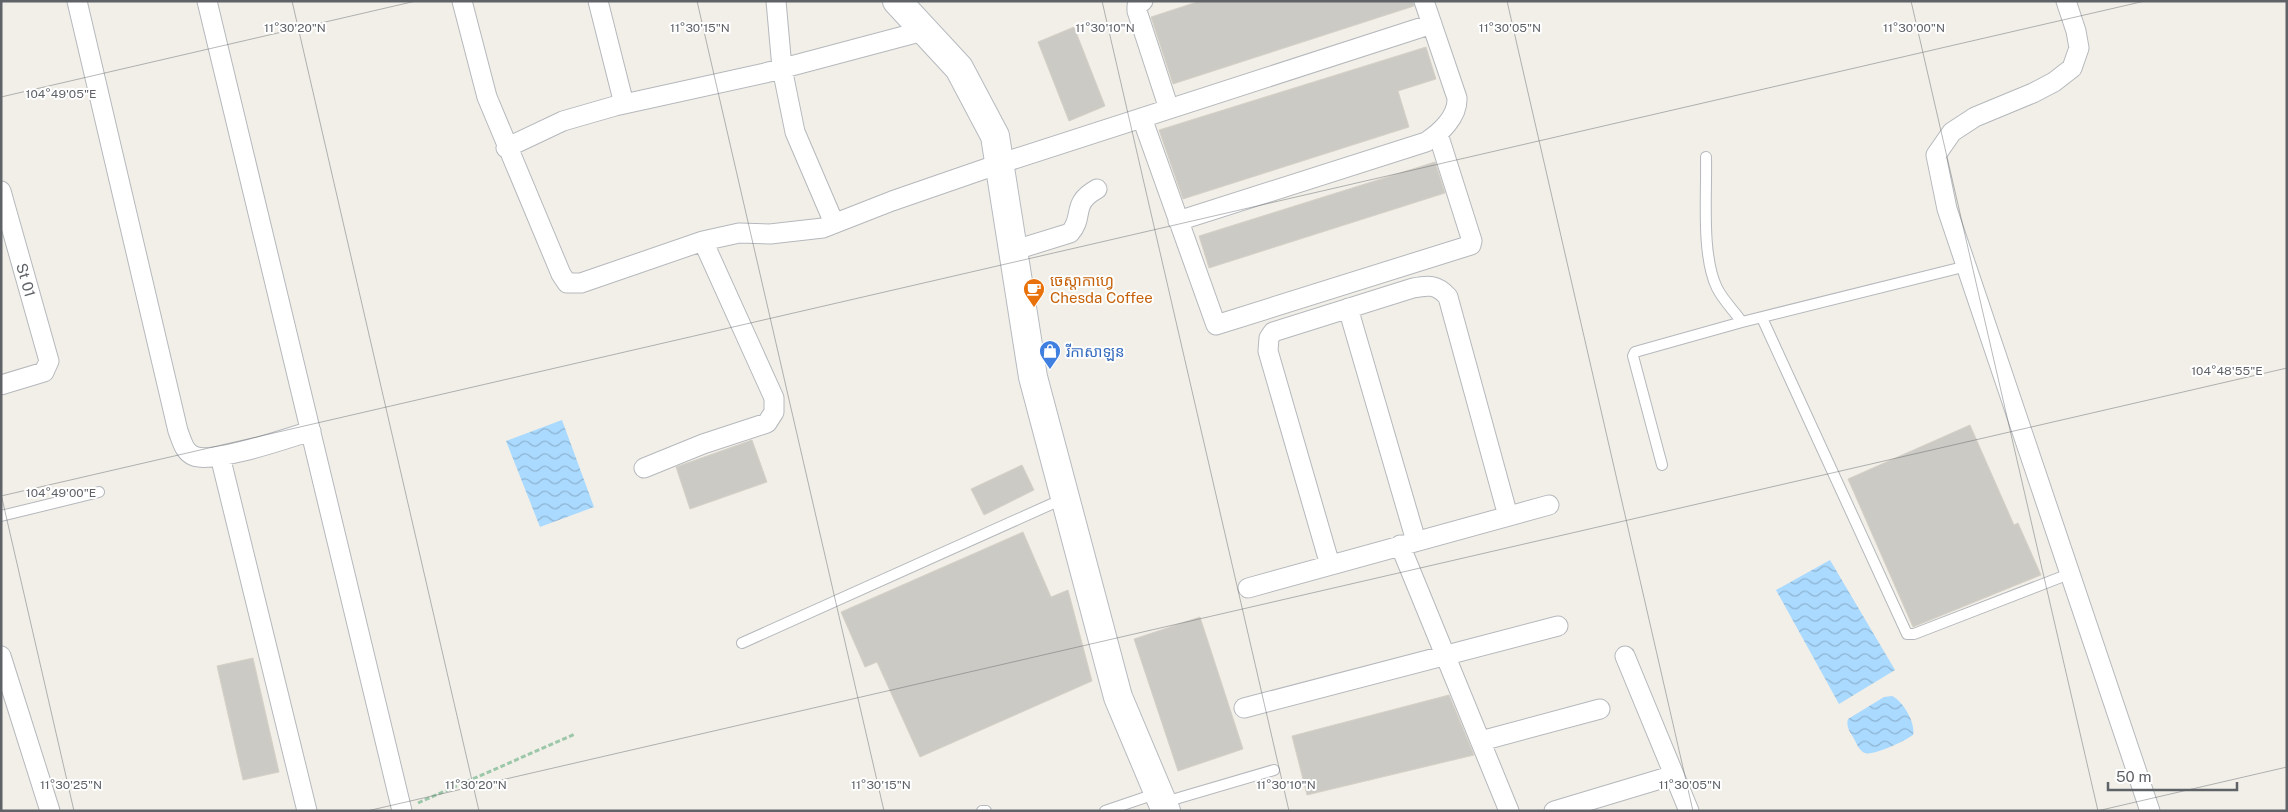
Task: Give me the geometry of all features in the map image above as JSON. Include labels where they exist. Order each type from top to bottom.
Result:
[{"type":"street","points":[[77,1],[178,431],[186,451],[195,456],[213,458],[311,431]]},
{"type":"street","points":[[207,1],[401,810]]},
{"type":"street","points":[[462,1],[486,97],[560,274],[567,283],[581,283],[702,241],[739,233],[770,234],[823,228],[999,164],[1432,24]]},
{"type":"street","points":[[598,1],[624,104]]},
{"type":"street","points":[[776,1],[782,68],[795,132],[834,223]]},
{"type":"street","points":[[897,1],[923,32],[959,68],[995,136],[1033,377],[1118,697],[1162,802]]},
{"type":"street","points":[[1143,1],[1137,6],[1137,10],[1169,109]]},
{"type":"street","points":[[1178,221],[1426,142],[1438,134],[1454,114],[1457,104],[1424,1]]},
{"type":"street","points":[[2066,1],[2076,31],[2078,48],[2072,68],[2054,82],[2033,93],[1975,117],[1952,132],[1936,155],[1947,209],[2150,811]]},
{"type":"street","points":[[506,148],[563,121],[624,104],[782,68],[923,32]]},
{"type":"street","points":[[1142,118],[1216,325],[1471,245],[1472,241],[1438,134]]},
{"type":"street","points":[[1012,251],[1070,233],[1076,226],[1078,210],[1085,196],[1097,189]]},
{"type":"street","name":"St 01","points":[[1,191],[50,361],[48,368],[44,372],[1,385]]},
{"type":"street","points":[[644,468],[766,422],[774,412],[774,398],[702,241]]},
{"type":"street","points":[[1330,565],[1268,351],[1269,338],[1272,332],[1430,285],[1441,289],[1448,297],[1508,516]]},
{"type":"street","points":[[1348,308],[1408,543],[1445,655],[1509,811]]},
{"type":"street","points":[[220,456],[307,811]]},
{"type":"street","points":[[1248,588],[1549,505]]},
{"type":"street","points":[[1244,708],[1558,626]]},
{"type":"street","points":[[1,656],[50,811]]},
{"type":"street","points":[[1624,656],[1689,811]]},
{"type":"street","points":[[1481,741],[1600,709]]},
{"type":"street","points":[[1554,811],[1674,775]]},
{"type":"lane","points":[[1706,157],[1708,251],[1711,271],[1717,288],[1742,322]]},
{"type":"lane","points":[[1662,465],[1633,356],[1635,352],[1742,322],[1967,266]]},
{"type":"lane","points":[[1762,318],[1907,634],[1914,634],[2069,574]]},
{"type":"lane","points":[[1,516],[99,492]]},
{"type":"lane","points":[[742,643],[1066,497]]},
{"type":"lane","points":[[1105,811],[1162,802],[1274,770]]},
{"type":"path","points":[[401,810],[576,734]]},
{"type":"water","points":[[562,420],[594,507],[540,527],[506,441]]},
{"type":"water","points":[[1830,560],[1895,670],[1839,704],[1776,590]]},
{"type":"water","points":[[1892,696],[1908,713],[1913,725],[1913,735],[1882,750],[1865,753],[1859,748],[1849,731],[1848,719],[1884,697]]},
{"type":"building","points":[[1200,1],[1413,1],[1414,6],[1173,84],[1151,17]]},
{"type":"building","points":[[1074,27],[1105,106],[1069,121],[1038,42]]},
{"type":"building","points":[[1426,47],[1436,79],[1398,91],[1409,127],[1183,199],[1159,130]]},
{"type":"building","points":[[1435,162],[1445,193],[1209,268],[1199,236]]},
{"type":"building","points":[[1970,425],[2014,525],[2018,523],[2041,575],[1913,627],[1848,479]]},
{"type":"building","points":[[752,440],[767,482],[690,509],[676,467]]},
{"type":"building","points":[[1022,465],[1034,490],[984,515],[971,489]]},
{"type":"building","points":[[1023,532],[1051,597],[1068,590],[1092,681],[920,757],[877,662],[865,667],[841,612]]},
{"type":"building","points":[[1200,617],[1243,749],[1178,771],[1134,639]]},
{"type":"building","points":[[253,658],[279,772],[243,780],[217,666]]},
{"type":"building","points":[[1449,695],[1474,755],[1307,795],[1292,736]]},
{"type":"place","name":"ចេស្ដាកាហ្វេ Chesda Coffee","points":[[1034,308]]},
{"type":"place","name":"រីកាសាឡន","points":[[1050,370]]}]
